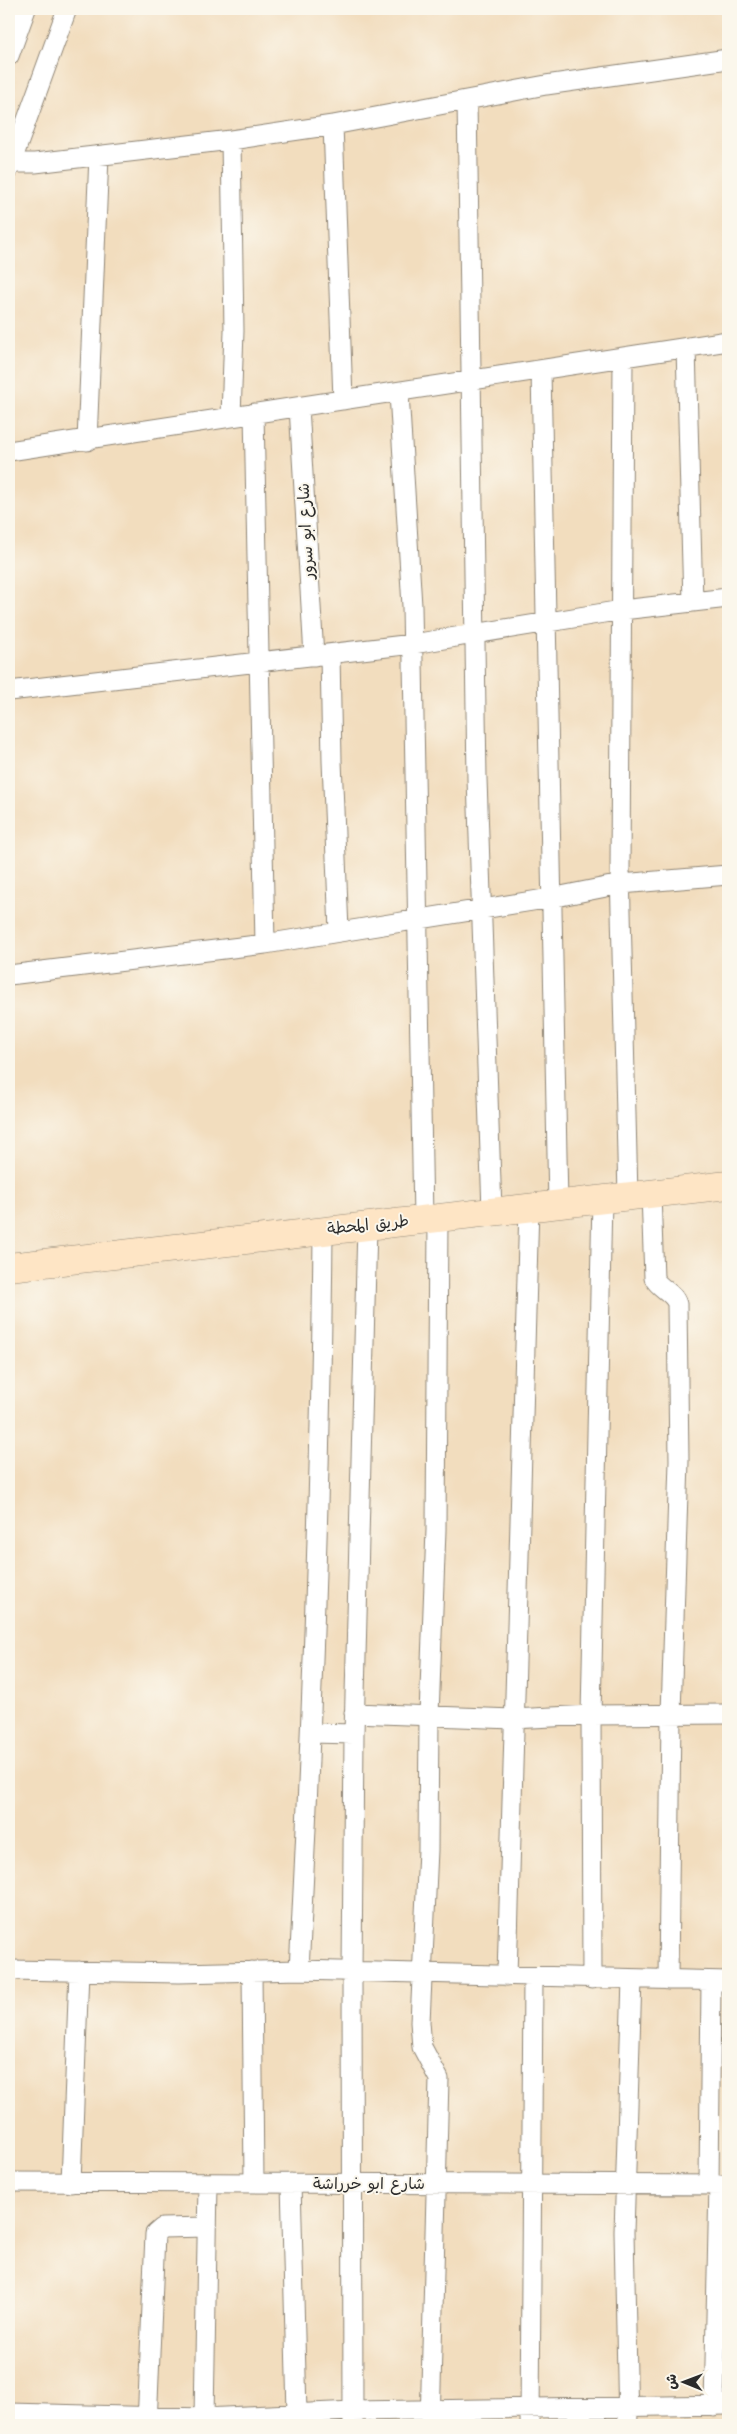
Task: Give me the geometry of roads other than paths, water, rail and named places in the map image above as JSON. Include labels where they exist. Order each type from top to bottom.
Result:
[{"type":"street","points":[[9,56],[26,9]]},
{"type":"street","points":[[67,9],[10,166],[231,140],[333,125],[546,85],[728,60]]},
{"type":"street","points":[[467,100],[475,634],[492,1212]]},
{"type":"street","points":[[333,125],[343,400]]},
{"type":"street","points":[[231,140],[234,331],[231,416]]},
{"type":"street","points":[[87,441],[99,156]]},
{"type":"street","points":[[9,452],[87,441],[231,416],[399,393],[728,341]]},
{"type":"street","points":[[686,348],[694,602]]},
{"type":"street","points":[[592,1979],[591,1715],[627,1197],[621,884],[623,358]]},
{"type":"street","points":[[541,371],[558,1204]]},
{"type":"street","points":[[399,393],[406,489],[413,644],[416,920],[430,1218],[436,1530],[429,1715],[428,1850],[420,2039],[425,2056],[439,2079],[430,2417]]},
{"type":"street","name":"شارع ابو سرور","points":[[299,407],[332,761],[339,931]]},
{"type":"street","points":[[254,413],[265,944]]},
{"type":"street","points":[[9,691],[413,644],[622,610],[728,598]]},
{"type":"street","points":[[9,975],[265,944],[552,898],[621,884],[728,875]]},
{"type":"street","name":"طريق المحطة","points":[[9,1267],[728,1185]]},
{"type":"street","points":[[627,1197],[654,1278],[657,1284],[674,1297],[677,1304],[679,1461],[671,1714],[668,1980]]},
{"type":"street","points":[[507,1976],[529,1208]]},
{"type":"street","points":[[353,2418],[352,1972],[354,1713],[366,1226]]},
{"type":"street","points":[[298,1970],[311,1733],[322,1362],[322,1231]]},
{"type":"street","points":[[354,1713],[513,1719],[591,1715],[728,1714]]},
{"type":"street","points":[[311,1733],[354,1734]]},
{"type":"street","points":[[9,1976],[9,1970],[179,1973],[298,1970],[720,1981],[721,2406],[628,2417],[530,2416],[320,2419],[297,2413],[252,2420],[204,2418],[147,2421],[9,2414]]},
{"type":"street","points":[[71,2183],[79,1971]]},
{"type":"street","points":[[252,1972],[254,2183]]},
{"type":"street","points":[[530,2416],[533,1977]]},
{"type":"street","points":[[628,2417],[624,2232],[632,1979]]},
{"type":"street","name":"شارع ابو خرراشة","points":[[9,2182],[719,2185]]},
{"type":"street","points":[[204,2418],[208,2183]]},
{"type":"street","points":[[291,2184],[297,2413]]},
{"type":"street","points":[[147,2421],[155,2234],[162,2228],[207,2227]]}]
